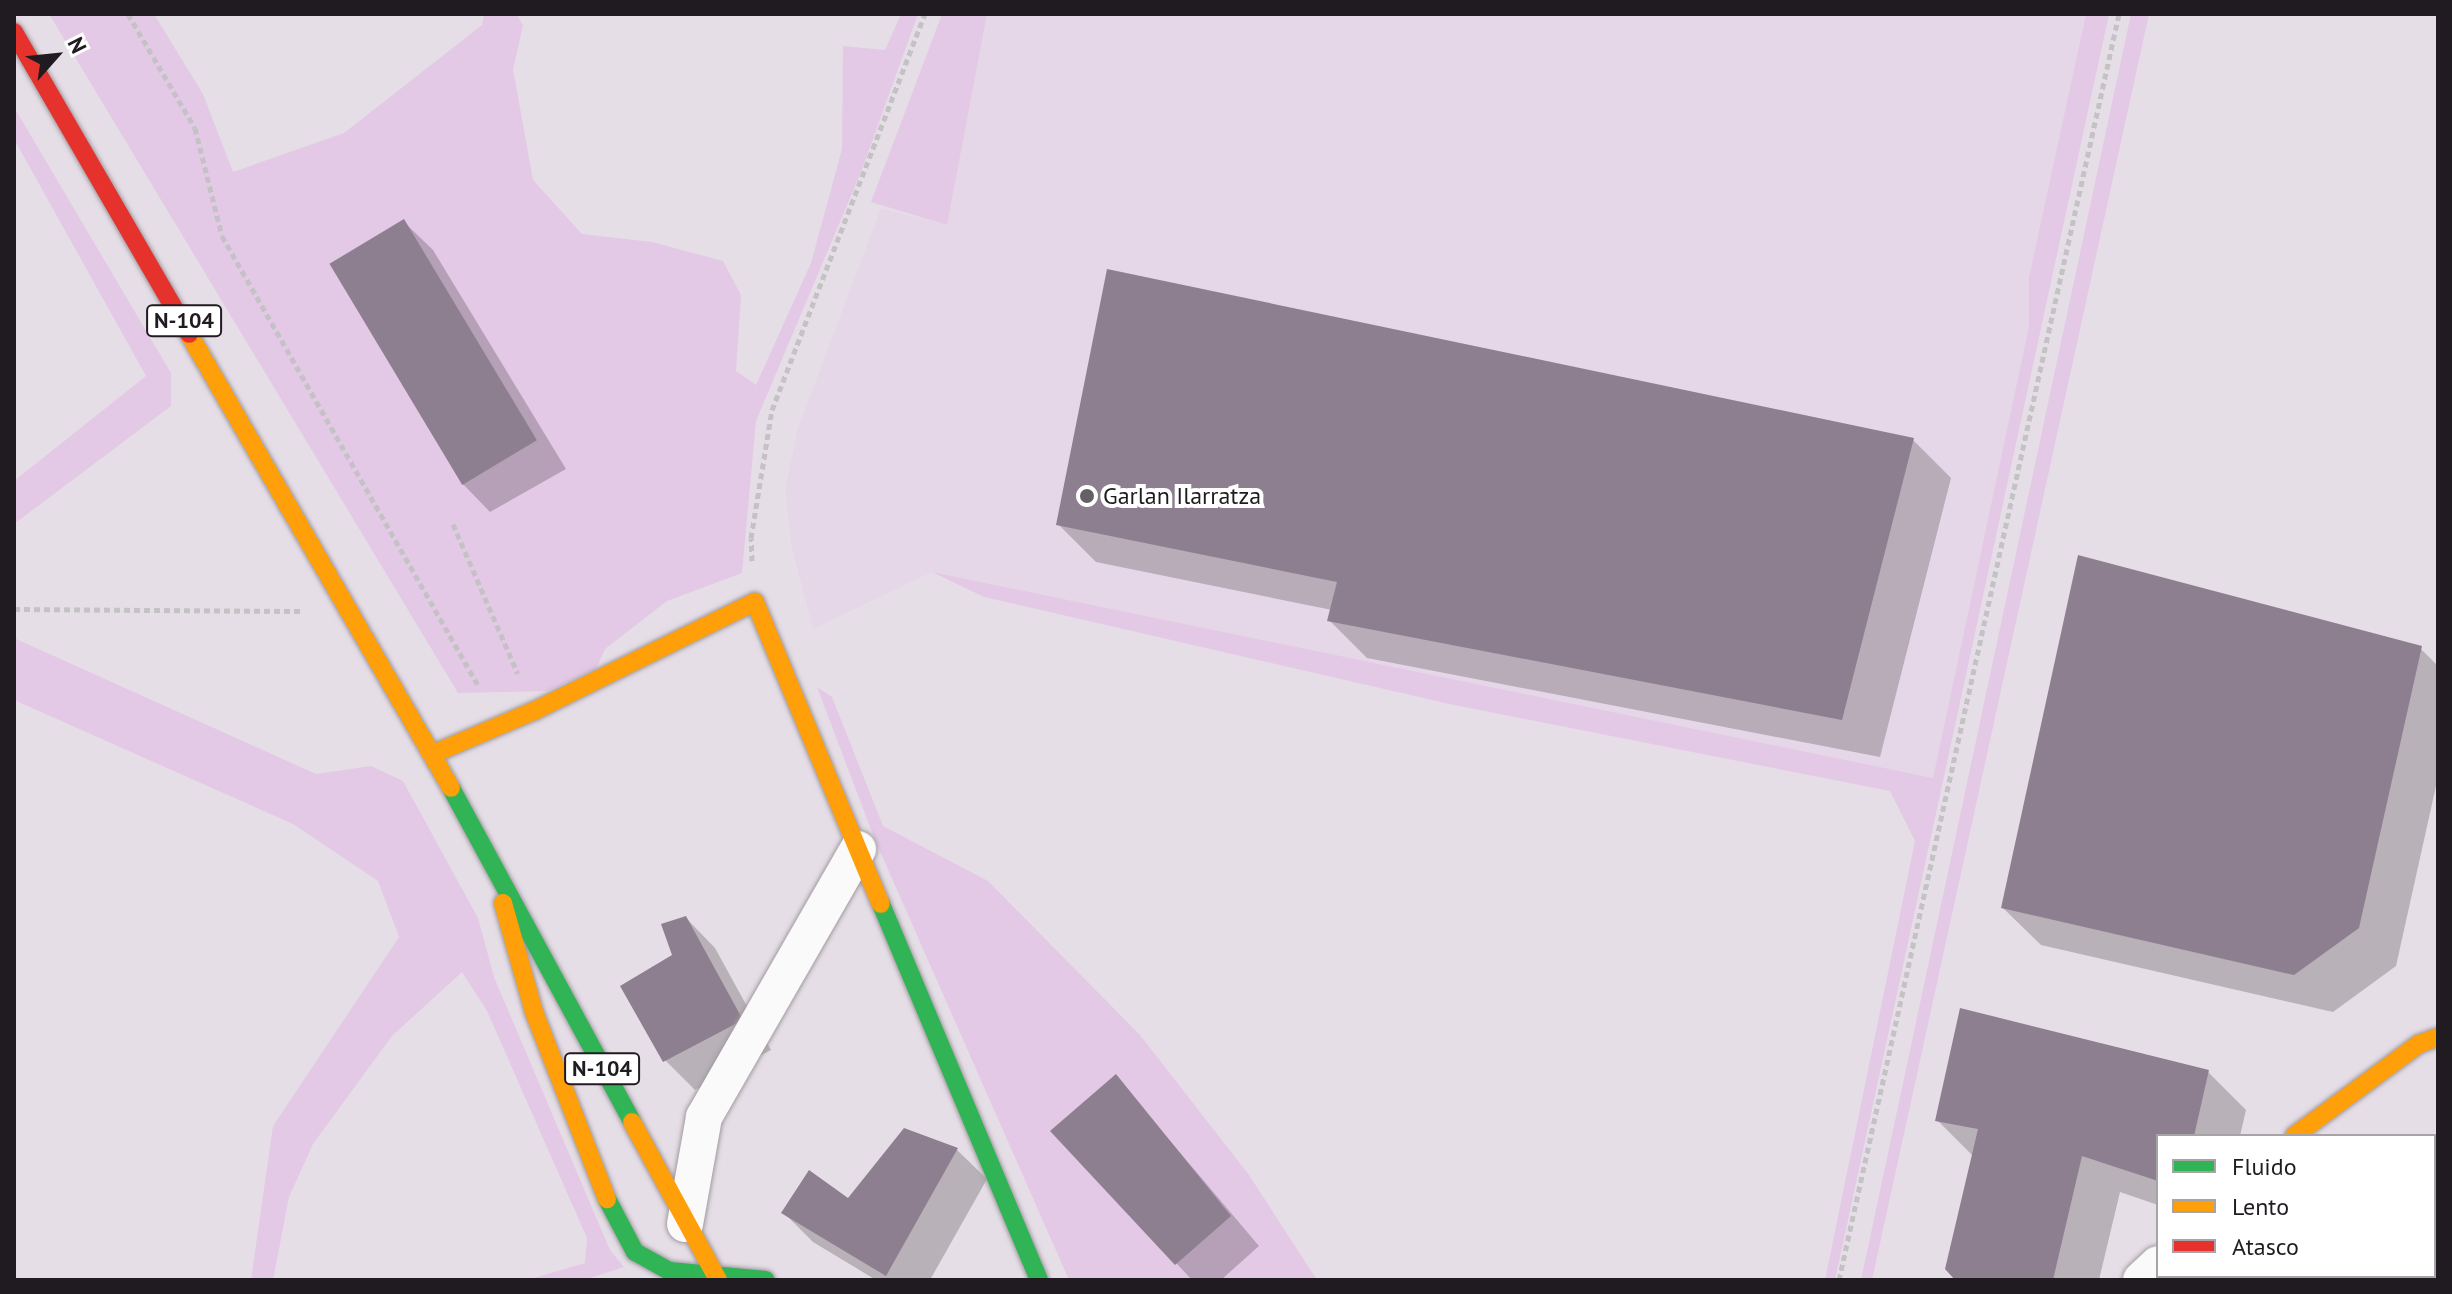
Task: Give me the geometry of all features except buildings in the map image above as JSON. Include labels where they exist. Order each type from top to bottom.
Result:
[{"type":"street","name":"N-104","points":[[14,32],[433,754],[715,1276]]},
{"type":"street","points":[[433,754],[534,711],[755,602],[1039,1280]]},
{"type":"street","points":[[685,1224],[704,1117],[858,849]]},
{"type":"street","points":[[492,866],[534,1012],[606,1198],[635,1252],[669,1271],[766,1280]]},
{"type":"street","points":[[2297,1134],[2419,1044],[2438,1037]]},
{"type":"street","points":[[2141,1280],[2156,1266]]},
{"type":"path","points":[[128,14],[195,128],[222,236],[501,726]]},
{"type":"path","points":[[755,602],[751,538],[772,410],[925,14]]},
{"type":"path","points":[[1839,1280],[2119,14]]},
{"type":"path","points":[[453,524],[534,711]]},
{"type":"path","points":[[14,609],[350,611]]},
{"type":"shaded area","points":[[49,14],[154,14],[203,94],[233,172],[344,133],[482,25],[484,14],[517,14],[523,26],[513,69],[533,180],[582,234],[652,242],[723,261],[741,295],[736,371],[756,385],[811,263],[842,149],[843,46],[885,50],[901,14],[918,14],[861,172],[756,421],[742,573],[667,601],[605,649],[596,669],[547,691],[458,693]]},
{"type":"shaded area","points":[[942,14],[987,14],[947,225],[871,202]]},
{"type":"shaded area","points":[[987,14],[2086,14],[2029,277],[2029,326],[1933,778],[932,572],[813,629],[791,544],[785,489],[798,428],[881,208],[947,225]]},
{"type":"shaded area","points":[[2086,14],[2109,14],[1835,1280],[1825,1280],[1915,841],[1890,791],[1454,705],[984,597],[932,572],[1933,778],[2029,326],[2029,277]]},
{"type":"shaded area","points":[[2131,14],[2149,14],[1872,1280],[1861,1280]]},
{"type":"shaded area","points":[[14,107],[171,373],[171,406],[14,524],[14,481],[146,376],[14,139]]},
{"type":"shaded area","points":[[14,638],[316,774],[371,766],[403,781],[478,918],[494,977],[610,1250],[624,1267],[584,1280],[527,1280],[585,1263],[587,1238],[487,1011],[462,972],[392,1036],[313,1144],[289,1197],[273,1280],[251,1280],[273,1126],[399,937],[378,881],[293,824],[14,700]]},
{"type":"shaded area","points":[[817,687],[832,697],[883,826],[988,881],[1140,1035],[1249,1175],[1317,1280],[1069,1280],[875,840]]},
{"type":"traffic: fast","points":[[451,788],[632,1122]]},
{"type":"traffic: fast","points":[[881,904],[1039,1280]]},
{"type":"traffic: fast","points":[[607,1199],[635,1252],[669,1271],[766,1280]]},
{"type":"traffic: slow","points":[[189,334],[451,788]]},
{"type":"traffic: slow","points":[[433,754],[534,711],[755,602],[881,904]]},
{"type":"traffic: slow","points":[[503,903],[534,1012],[607,1199]]},
{"type":"traffic: slow","points":[[2297,1134],[2419,1044],[2438,1037]]},
{"type":"traffic: slow","points":[[632,1122],[718,1280]]},
{"type":"traffic: jam","points":[[14,32],[189,334]]},
{"type":"place","name":"Garlan Ilarratza","points":[[1087,496]]}]
